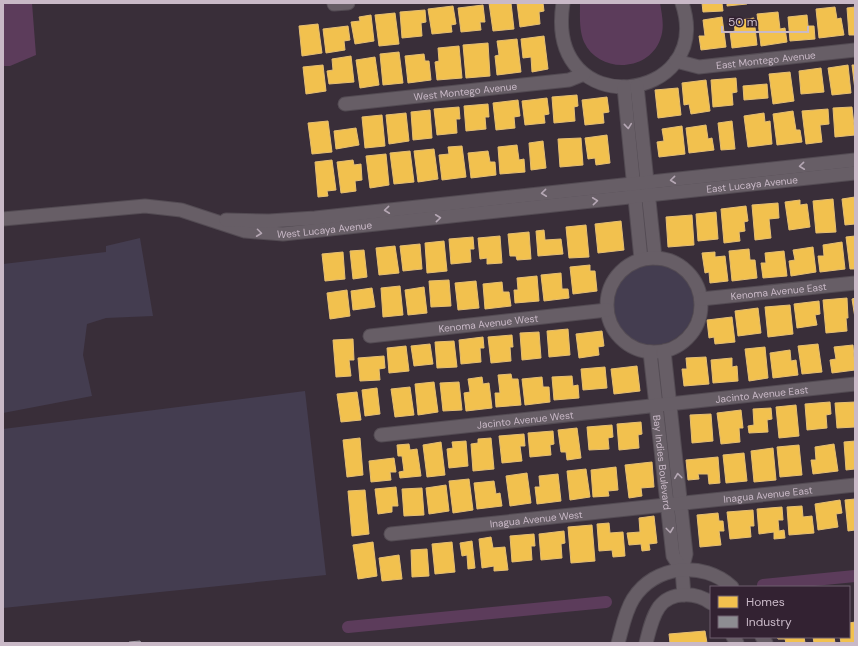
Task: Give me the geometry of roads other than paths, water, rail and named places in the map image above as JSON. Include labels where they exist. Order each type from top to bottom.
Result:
[{"type":"street","points":[[334,4],[348,3]]},
{"type":"street","points":[[563,3],[561,26],[564,46],[571,61],[584,74],[607,85],[630,87],[662,75],[676,61],[686,36],[686,18],[682,3]]},
{"type":"street","name":"East Montego Avenue","points":[[676,61],[699,66],[855,50]]},
{"type":"street","name":"West Montego Avenue","points":[[345,104],[569,80],[584,74]]},
{"type":"street","points":[[630,87],[641,190],[654,258]]},
{"type":"street","points":[[824,170],[855,160]]},
{"type":"street","name":"East Lucaya Avenue","points":[[415,214],[824,170],[855,173]]},
{"type":"street","points":[[641,190],[641,259]]},
{"type":"street","name":"West Lucaya Avenue","points":[[3,219],[145,206],[174,209],[245,231],[264,234],[301,232],[415,214]]},
{"type":"street","points":[[208,219],[255,221],[415,214]]},
{"type":"street","points":[[300,219],[301,232]]},
{"type":"street","points":[[654,258],[671,261],[686,270],[694,278],[699,288],[701,313],[692,332],[677,346],[664,351],[650,352],[630,346],[621,339],[612,326],[607,310],[607,297],[611,284],[629,265],[641,259],[654,258]]},
{"type":"street","name":"Kenoma Avenue East","points":[[701,299],[855,283]]},
{"type":"street","name":"Kenoma Avenue West","points":[[370,336],[607,310]]},
{"type":"street","name":"Bay Indies Boulevard","points":[[664,351],[663,405],[667,504],[673,556],[682,570]]},
{"type":"street","name":"Bay Indies Boulevard","points":[[650,352],[663,405],[681,503],[686,554],[682,570],[684,595]]},
{"type":"street","name":"Jacinto Avenue East","points":[[663,405],[855,384]]},
{"type":"street","name":"Jacinto Avenue West","points":[[380,435],[663,405]]},
{"type":"street","name":"Inagua Avenue East","points":[[681,503],[855,485]]},
{"type":"street","name":"Inagua Avenue West","points":[[391,534],[681,503]]},
{"type":"street","points":[[618,643],[630,606],[638,593],[660,575],[682,570],[706,572],[722,579],[731,586]]},
{"type":"street","points":[[646,643],[654,616],[661,605],[673,597],[684,595],[699,597],[710,602]]},
{"type":"waterway","points":[[763,585],[855,576]]},
{"type":"waterway","points":[[348,627],[606,602]]}]
